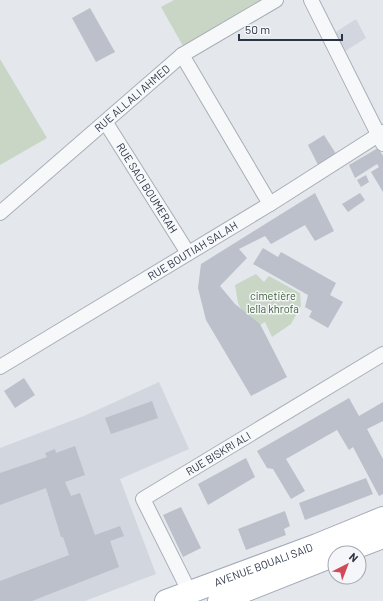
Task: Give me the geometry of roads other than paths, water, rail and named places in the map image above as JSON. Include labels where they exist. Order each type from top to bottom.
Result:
[{"type":"main road","name":"AVENUE BOUALI SAID","points":[[166,601],[383,518]]},
{"type":"main road","points":[[361,545],[383,536]]},
{"type":"main road","points":[[219,601],[327,558]]},
{"type":"street","name":"RUE ALLALI AHMED","points":[[0,214],[106,123],[182,55],[276,0]]},
{"type":"street","points":[[311,0],[381,137]]},
{"type":"street","points":[[182,55],[270,204]]},
{"type":"street","name":"RUE SACI BOUMERAH","points":[[106,123],[188,253]]},
{"type":"street","name":"RUE BOUTIAH SALAH","points":[[0,367],[381,137]]},
{"type":"street","name":"RUE BISKRI ALI","points":[[190,593],[144,499],[383,354]]},
{"type":"park label","name":"cimetière lella khrofa","points":[[273,302]]}]
